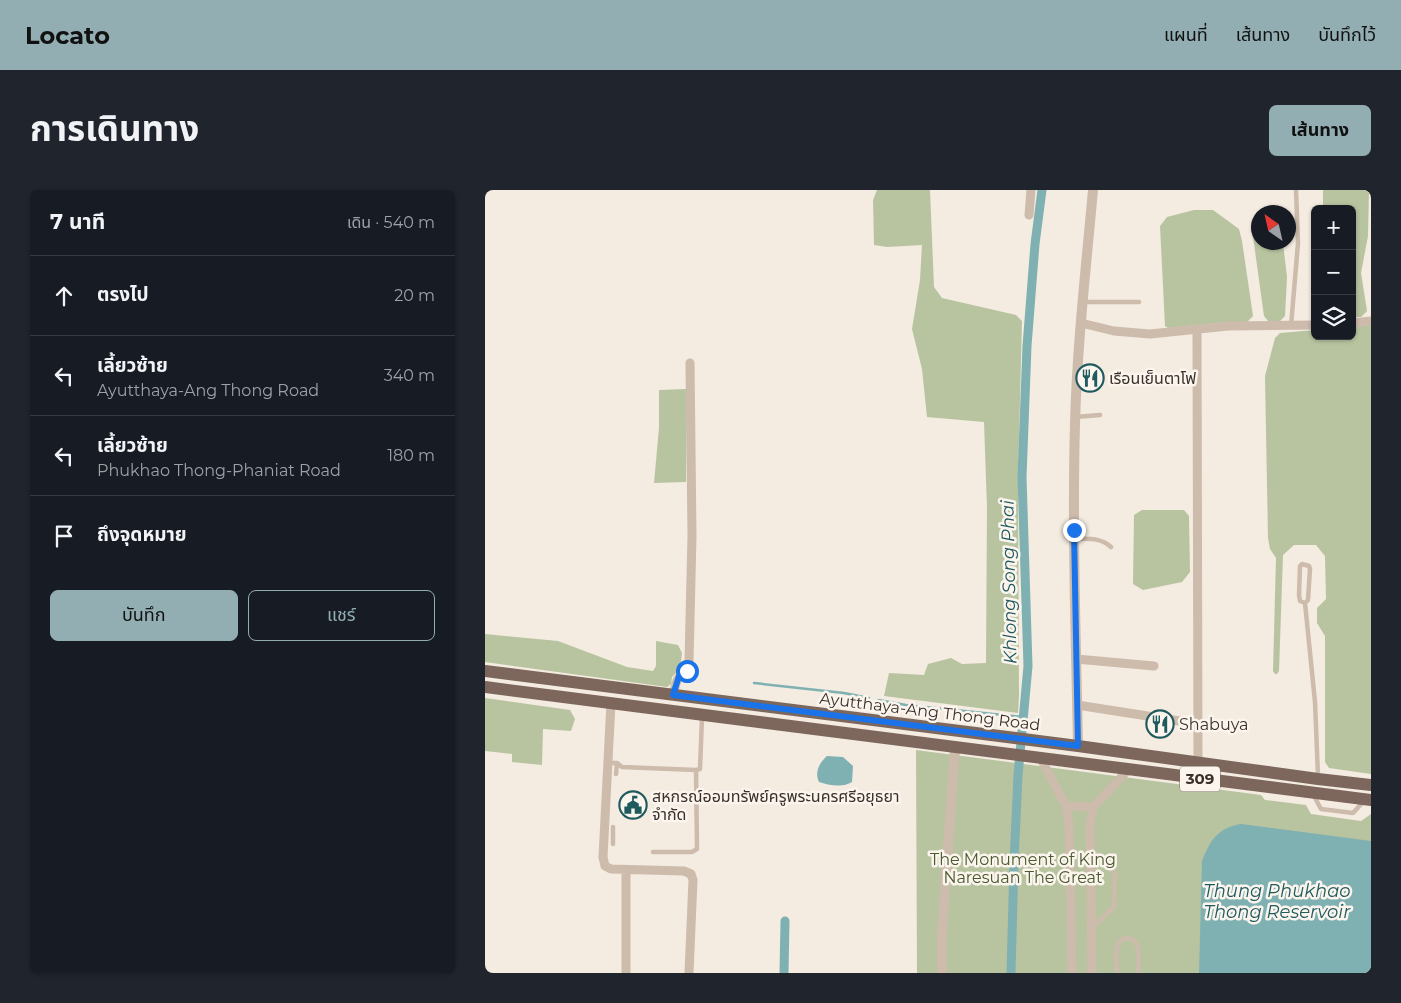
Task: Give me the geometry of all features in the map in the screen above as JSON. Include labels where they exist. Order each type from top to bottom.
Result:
[{"type":"main road","name":"Ayutthaya-Ang Thong Road","points":[[485,671],[1371,785]]},
{"type":"main road","name":"Ayutthaya-Ang Thong Road","points":[[485,687],[1369,800]]},
{"type":"main road","points":[[743,720],[745,704]]},
{"type":"street","points":[[1029,215],[1031,190]]},
{"type":"street","points":[[1078,746],[1074,539],[1075,417],[1093,190]]},
{"type":"street","points":[[1356,323],[1371,321]]},
{"type":"street","points":[[1081,323],[1114,331],[1150,334],[1228,326],[1311,325]]},
{"type":"street","points":[[1197,330],[1198,763]]},
{"type":"street","points":[[673,695],[679,676],[687,671],[689,661],[692,536],[690,363]]},
{"type":"street","points":[[1076,659],[1155,666]]},
{"type":"street","points":[[611,703],[612,763],[603,857],[605,866],[611,869],[684,871],[691,874],[693,880],[689,973]]},
{"type":"street","points":[[1077,705],[1199,724]]},
{"type":"street","points":[[942,973],[942,932],[955,748]]},
{"type":"street","points":[[1035,758],[1066,806],[1069,825],[1072,973]]},
{"type":"street","points":[[1092,973],[1090,824],[1093,807],[1128,770]]},
{"type":"street","points":[[1066,806],[1093,807]]},
{"type":"street","points":[[626,870],[626,973]]},
{"type":"lane","points":[[1291,326],[1298,244],[1296,190]]},
{"type":"lane","points":[[1083,302],[1139,302]]},
{"type":"lane","points":[[1075,417],[1101,415]]},
{"type":"lane","points":[[1074,539],[1097,539],[1105,541],[1111,546]]},
{"type":"lane","points":[[1305,603],[1301,601],[1299,595],[1300,566],[1302,564],[1306,564],[1310,569],[1308,600],[1305,603],[1315,702],[1318,779]]},
{"type":"lane","points":[[612,763],[622,768],[661,771],[700,769],[703,715]]},
{"type":"lane","points":[[612,763],[616,774]]},
{"type":"lane","points":[[653,852],[692,852],[697,849],[696,770]]},
{"type":"lane","points":[[613,827],[613,844]]},
{"type":"lane","points":[[661,846],[661,852]]},
{"type":"lane","points":[[1090,848],[1115,873],[1114,906],[1091,929]]},
{"type":"lane","points":[[1117,973],[1117,946],[1122,940],[1127,938],[1133,940],[1137,946],[1138,973]]},
{"type":"green space","points":[[877,190],[930,190],[934,287],[942,298],[1016,315],[1022,321],[1018,477],[1018,713],[884,696],[889,673],[924,675],[928,664],[951,658],[962,664],[986,663],[987,508],[984,422],[927,417],[922,369],[912,329],[920,280],[922,245],[887,247],[874,245],[873,200]]},
{"type":"green space","points":[[1323,190],[1369,190],[1368,236],[1361,273],[1367,311],[1361,317],[1356,317],[1356,205],[1323,205]]},
{"type":"green space","points":[[1194,210],[1213,210],[1239,229],[1253,316],[1247,322],[1226,322],[1168,328],[1165,326],[1160,226],[1167,217]]},
{"type":"green space","points":[[1255,250],[1284,250],[1287,277],[1285,316],[1280,321],[1268,321],[1264,316]]},
{"type":"green space","points":[[1371,325],[1371,774],[1329,768],[1325,762],[1325,636],[1317,623],[1317,608],[1326,599],[1325,556],[1316,545],[1294,545],[1283,555],[1279,671],[1275,674],[1273,671],[1276,558],[1270,549],[1268,538],[1265,376],[1275,338],[1280,333],[1311,330],[1311,340],[1356,340],[1356,327]]},
{"type":"green space","points":[[687,389],[686,482],[654,483],[659,428],[659,390]]},
{"type":"green space","points":[[1142,510],[1184,510],[1189,516],[1190,572],[1182,582],[1143,590],[1133,584],[1134,515]]},
{"type":"green space","points":[[485,634],[558,641],[627,667],[653,671],[656,666],[656,641],[678,645],[682,653],[680,669],[672,677],[671,684],[667,687],[485,662]]},
{"type":"green space","points":[[485,698],[570,710],[575,719],[571,731],[543,729],[542,765],[512,762],[512,754],[485,751]]},
{"type":"green space","name":"The Monument of King Naresuan The Great","points":[[916,750],[1261,795],[1265,800],[1306,805],[1311,814],[1361,821],[1371,814],[1371,973],[917,973]]},
{"type":"water","points":[[827,756],[843,757],[853,766],[852,782],[831,785],[819,782],[817,775],[819,768]]},
{"type":"water","name":"Thung Phukhao Thong Reservoir","points":[[1241,824],[1371,841],[1371,973],[1199,973],[1202,861],[1208,847],[1216,836],[1226,829]]},
{"type":"waterway","name":"Khlong Song Phai","points":[[1011,973],[1018,775],[1028,666],[1022,477],[1027,346],[1035,244],[1042,190]]},
{"type":"waterway","points":[[754,683],[844,693],[869,698]]},
{"type":"waterway","points":[[878,700],[906,705],[1023,717]]},
{"type":"waterway","points":[[784,973],[785,921]]},
{"type":"place","name":"เรือนเย็นตาโฟ","points":[[1090,378]]},
{"type":"place","name":"Shabuya","points":[[1160,724]]},
{"type":"place","name":"สหกรณ์ออมทรัพย์ครูพระนครศรีอยุธยา จำกัด","points":[[633,805]]},
{"type":"route","points":[[687,671],[679,676],[673,695],[1078,746],[1074,530]]}]
